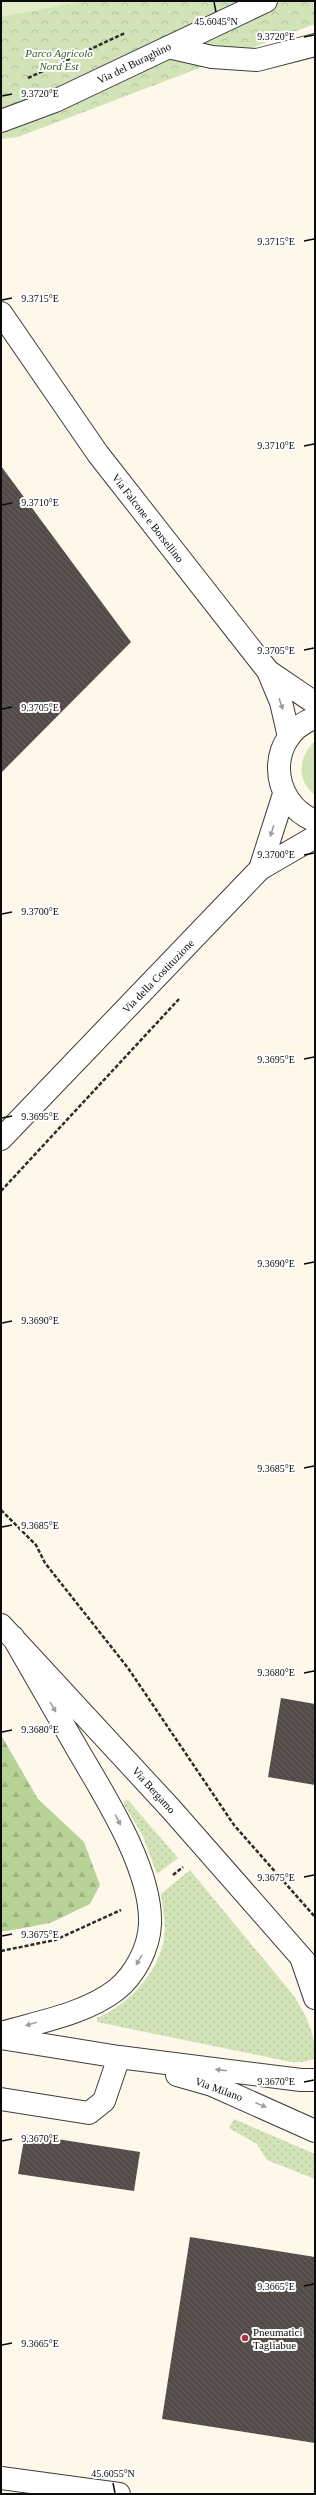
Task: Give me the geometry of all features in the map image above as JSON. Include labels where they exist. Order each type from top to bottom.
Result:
[{"type":"street","name":"Via del Buraghino","points":[[1,121],[55,101],[266,1]]},
{"type":"street","points":[[168,47],[212,57],[257,60],[315,45]]},
{"type":"street","name":"Via Falcone e Borsellino","points":[[1,313],[98,454],[268,671],[315,703]]},
{"type":"street","points":[[268,671],[280,702],[289,737]]},
{"type":"street","points":[[315,718],[300,726],[289,737],[282,750],[278,765],[284,794],[293,807],[305,817],[315,821]]},
{"type":"street","name":"Via della Costituzione","points":[[1,1139],[260,869],[284,794]]},
{"type":"street","points":[[260,869],[315,837]]},
{"type":"street","points":[[1,2033],[81,2008],[101,2000],[118,1989],[141,1958],[150,1923],[146,1896],[128,1839],[7,1631]]},
{"type":"street","name":"Via Bergamo","points":[[7,1631],[171,1809],[309,1967],[315,1998]]},
{"type":"street","name":"Via Milano","points":[[1,2038],[119,2057],[315,2080]]},
{"type":"street","points":[[1,2099],[89,2113],[104,2101],[119,2057]]},
{"type":"street","name":"Via Milano","points":[[119,2057],[212,2085],[315,2131]]},
{"type":"street","points":[[1,2478],[119,2494]]},
{"type":"path","points":[[22,80],[128,32]]},
{"type":"path","points":[[1,1191],[184,994]]},
{"type":"path","points":[[1,1510],[36,1545],[45,1563],[128,1668],[234,1825],[315,1917]]},
{"type":"green space","name":"Parco Agricolo Nord Est","points":[[1,1],[315,1],[315,24],[18,137],[1,139]]},
{"type":"green space","points":[[1,1],[86,1],[1,17]]},
{"type":"green space","points":[[315,741],[315,795],[309,789],[302,776],[302,768],[305,754]]},
{"type":"green space","points":[[1,1735],[38,1799],[84,1842],[100,1885],[90,1904],[50,1923],[7,1931],[1,1931]]},
{"type":"green space","points":[[128,1800],[178,1858],[157,1874],[142,1834],[124,1805],[124,1801]]},
{"type":"green space","points":[[190,1870],[294,1996],[310,2026],[314,2041],[315,2059],[303,2062],[291,2062],[97,2022],[97,2018],[120,2005],[149,1975],[161,1950],[165,1932],[161,1894]]},
{"type":"green space","points":[[234,2119],[315,2154],[315,2179],[267,2160],[257,2144],[229,2128]]},
{"type":"building","points":[[1,466],[131,642],[1,773]]},
{"type":"building","points":[[281,1698],[315,1704],[315,1785],[268,1777]]},
{"type":"building","points":[[25,2134],[140,2152],[134,2191],[18,2174]]},
{"type":"building","name":"Pneumatici Tagliabue","points":[[190,2237],[315,2257],[315,2443],[162,2419]]},
{"type":"place","name":"Pneumatici Tagliabue","points":[[245,2338]]}]
